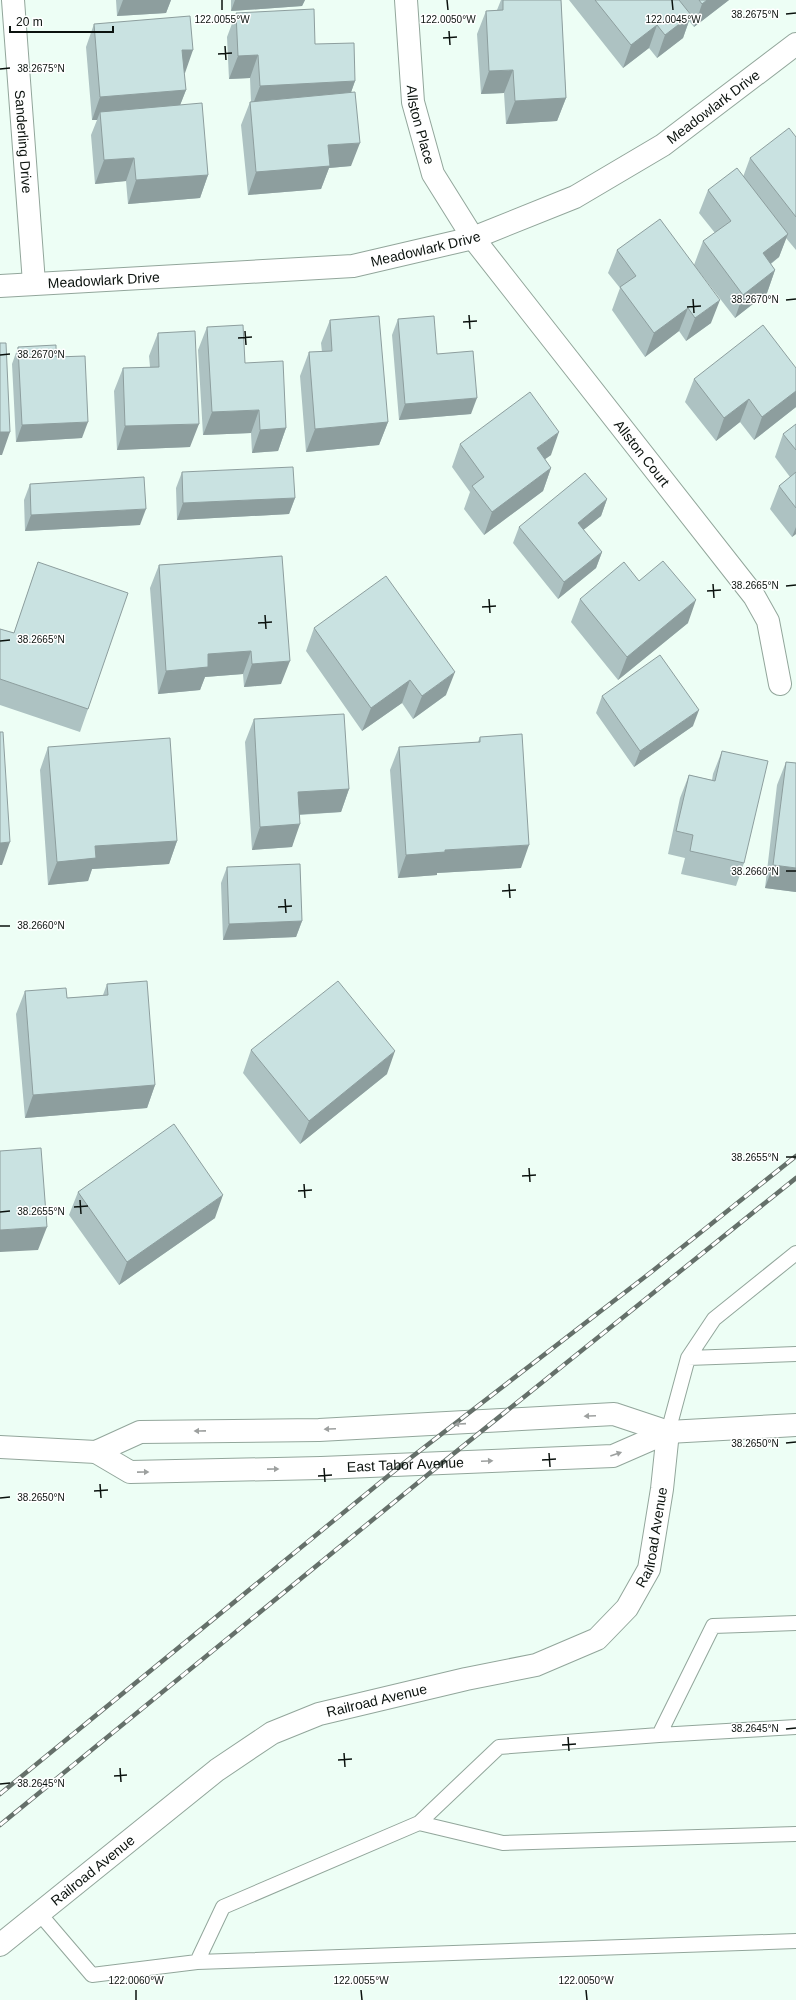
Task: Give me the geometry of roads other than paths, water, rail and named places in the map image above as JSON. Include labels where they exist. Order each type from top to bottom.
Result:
[{"type":"main road","name":"Sanderling Drive","points":[[13,0],[34,283]]},
{"type":"main road","name":"Allston Place","points":[[406,0],[413,102],[433,174],[473,238]]},
{"type":"main road","name":"Meadowlark Drive","points":[[0,286],[353,266],[473,238],[575,197],[663,145],[796,44]]},
{"type":"main road","name":"Allston Court","points":[[473,238],[754,596],[768,621],[780,684]]},
{"type":"main road","name":"East Tabor Avenue","points":[[0,1447],[96,1452],[140,1432],[327,1430],[614,1414],[668,1432]]},
{"type":"main road","name":"East Tabor Avenue","points":[[96,1452],[130,1472],[321,1468],[613,1456],[668,1432],[796,1425]]},
{"type":"main road","name":"Railroad Avenue","points":[[0,1944],[217,1770],[272,1733],[319,1714],[466,1679],[536,1665],[597,1639],[627,1608],[649,1569],[662,1489],[668,1432]]},
{"type":"lane","points":[[668,1432],[688,1358],[714,1319],[796,1253]]},
{"type":"lane","points":[[688,1358],[796,1354]]},
{"type":"lane","points":[[659,1735],[713,1626],[796,1623]]},
{"type":"lane","points":[[197,1962],[223,1907],[418,1823],[499,1747],[659,1735],[796,1727]]},
{"type":"lane","points":[[418,1823],[503,1843],[796,1834]]},
{"type":"lane","points":[[39,1913],[92,1975],[197,1962],[796,1941]]},
{"type":"railway","points":[[0,1794],[404,1463],[650,1273],[796,1156]]},
{"type":"railway","points":[[0,1825],[442,1463],[796,1178]]}]
